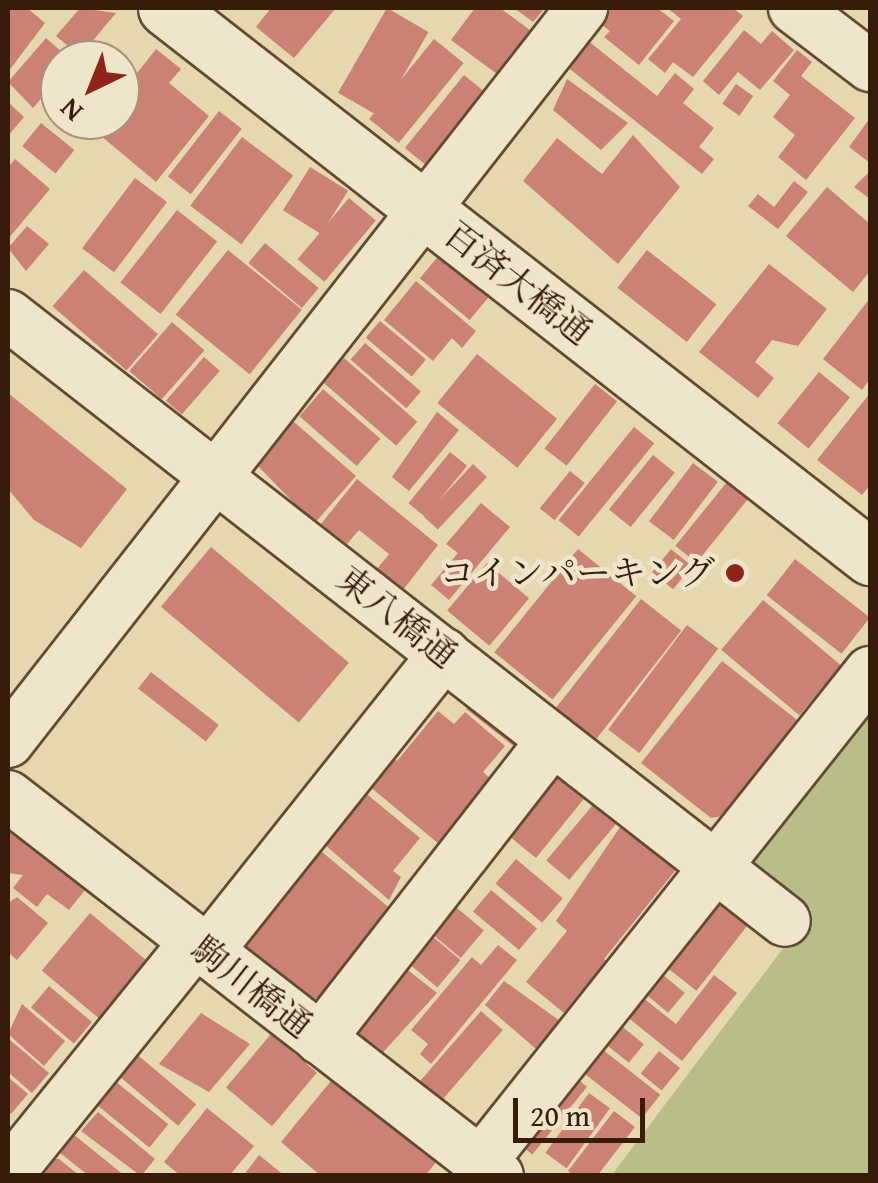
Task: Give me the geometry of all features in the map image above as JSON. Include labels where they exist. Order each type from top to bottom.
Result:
[{"type":"street","name":"百済大橋通","points":[[166,8],[870,558]]},
{"type":"street","points":[[8,742],[219,478],[582,8]]},
{"type":"street","points":[[794,8],[870,66]]},
{"type":"street","name":"東八橋通","points":[[8,316],[785,921]]},
{"type":"street","points":[[8,1174],[444,654]]},
{"type":"street","points":[[489,1169],[870,672]]},
{"type":"street","points":[[320,1040],[553,740]]},
{"type":"street","name":"駒川橋通","points":[[8,796],[489,1169]]},
{"type":"green space","points":[[870,712],[870,1175],[611,1176],[812,910],[753,863]]},
{"type":"building","points":[[8,8],[27,8],[45,23],[8,72]]},
{"type":"building","points":[[80,8],[116,13],[93,40],[61,40],[56,36]]},
{"type":"building","points":[[271,8],[336,8],[294,58],[256,27]]},
{"type":"building","points":[[387,8],[429,32],[380,117],[338,93]]},
{"type":"building","points":[[475,8],[500,8],[530,30],[497,74],[451,40]]},
{"type":"building","points":[[514,8],[545,8],[533,22]]},
{"type":"building","points":[[610,8],[657,8],[674,21],[639,65],[604,37],[610,31],[598,22]]},
{"type":"building","points":[[667,8],[733,8],[743,16],[693,77],[673,62],[665,73],[648,59],[681,19]]},
{"type":"building","points":[[744,30],[761,44],[772,31],[794,50],[760,90],[738,72],[719,95],[703,81]]},
{"type":"building","points":[[434,39],[464,63],[399,143],[369,119]]},
{"type":"building","points":[[587,40],[657,96],[675,73],[694,89],[683,103],[714,128],[699,147],[714,159],[702,174],[566,66]]},
{"type":"building","points":[[40,45],[40,100],[33,108],[8,82]]},
{"type":"building","points":[[156,49],[181,69],[169,83],[209,116],[156,182],[106,140],[140,140],[140,69]]},
{"type":"building","points":[[797,50],[812,62],[801,76],[855,118],[806,180],[778,157],[795,135],[773,117],[790,95],[773,81]]},
{"type":"building","points":[[464,75],[491,97],[432,170],[405,148]]},
{"type":"building","points":[[567,79],[628,123],[601,150],[553,110]]},
{"type":"building","points":[[736,84],[753,96],[739,116],[722,104]]},
{"type":"building","points":[[8,102],[24,117],[8,136]]},
{"type":"building","points":[[219,111],[242,129],[191,194],[168,176]]},
{"type":"building","points":[[870,118],[870,163],[849,147]]},
{"type":"building","points":[[40,124],[40,140],[62,140],[74,150],[56,173],[22,146]]},
{"type":"building","points":[[633,135],[680,187],[618,264],[523,181],[557,138],[602,174]]},
{"type":"building","points":[[242,137],[293,176],[241,244],[190,206]]},
{"type":"building","points":[[15,159],[50,189],[8,239],[8,167]]},
{"type":"building","points":[[310,167],[348,191],[321,234],[283,210]]},
{"type":"building","points":[[870,171],[870,199],[854,187]]},
{"type":"building","points":[[135,178],[167,202],[114,272],[82,248]]},
{"type":"building","points":[[794,181],[808,192],[778,229],[748,206],[758,194],[774,207]]},
{"type":"building","points":[[827,187],[870,224],[870,271],[853,292],[786,236]]},
{"type":"building","points":[[349,198],[376,220],[324,282],[298,259]]},
{"type":"building","points":[[177,210],[217,241],[161,314],[120,282]]},
{"type":"building","points":[[27,226],[49,244],[26,271],[8,248]]},
{"type":"building","points":[[265,243],[319,288],[302,308],[248,263]]},
{"type":"building","points":[[228,250],[302,310],[250,374],[176,315]]},
{"type":"building","points":[[647,250],[716,304],[687,342],[617,288]]},
{"type":"building","points":[[441,253],[491,295],[470,320],[420,278]]},
{"type":"building","points":[[769,264],[827,309],[798,346],[772,340],[755,362],[774,378],[758,398],[699,352]]},
{"type":"building","points":[[84,270],[158,334],[126,371],[53,306]]},
{"type":"building","points":[[416,281],[476,331],[462,348],[452,338],[433,361],[384,320]]},
{"type":"building","points":[[870,298],[870,379],[862,390],[823,359]]},
{"type":"building","points":[[380,321],[426,360],[412,376],[366,338]]},
{"type":"building","points":[[172,322],[204,350],[162,399],[129,371]]},
{"type":"building","points":[[365,343],[421,392],[406,408],[351,360]]},
{"type":"building","points":[[477,354],[557,419],[517,468],[437,403]]},
{"type":"building","points":[[204,357],[220,371],[182,415],[166,401]]},
{"type":"building","points":[[344,358],[417,422],[396,446],[323,382]]},
{"type":"building","points":[[819,372],[850,397],[809,448],[777,423]]},
{"type":"building","points":[[595,384],[617,401],[567,466],[545,449]]},
{"type":"building","points":[[323,389],[380,439],[357,466],[299,416]]},
{"type":"building","points":[[8,393],[127,489],[81,548],[34,520],[8,489]]},
{"type":"building","points":[[870,393],[870,485],[862,495],[817,460]]},
{"type":"building","points":[[437,412],[459,430],[409,491],[392,477]]},
{"type":"building","points":[[286,415],[356,476],[314,524],[258,466],[256,450]]},
{"type":"building","points":[[634,427],[654,443],[579,537],[558,520]]},
{"type":"building","points":[[450,452],[467,466],[426,517],[408,503]]},
{"type":"building","points":[[653,455],[675,473],[631,527],[609,509]]},
{"type":"building","points":[[693,463],[718,482],[674,540],[649,521]]},
{"type":"building","points":[[473,464],[487,477],[438,530],[424,517]]},
{"type":"building","points":[[570,471],[585,483],[555,520],[540,508]]},
{"type":"building","points":[[357,479],[438,545],[403,590],[377,569],[389,554],[359,530],[347,544],[321,524]]},
{"type":"building","points":[[727,482],[748,499],[696,563],[675,546]]},
{"type":"building","points":[[481,503],[510,527],[449,600],[431,585],[458,553],[446,544]]},
{"type":"building","points":[[211,547],[349,663],[299,722],[161,607]]},
{"type":"building","points":[[578,549],[636,596],[553,700],[494,652]]},
{"type":"building","points":[[671,549],[692,566],[673,589],[652,572]]},
{"type":"building","points":[[795,559],[870,617],[842,654],[767,595]]},
{"type":"building","points":[[487,563],[529,598],[489,646],[447,610]]},
{"type":"building","points":[[641,599],[681,630],[593,743],[553,712]]},
{"type":"building","points":[[763,600],[841,666],[799,715],[721,650]]},
{"type":"building","points":[[687,625],[718,648],[639,753],[608,730]]},
{"type":"building","points":[[722,661],[801,723],[728,815],[711,818],[641,763]]},
{"type":"building","points":[[151,672],[219,725],[206,741],[138,689]]},
{"type":"building","points":[[480,692],[531,732],[518,749],[466,709]]},
{"type":"building","points":[[438,711],[454,724],[465,712],[505,746],[483,772],[492,780],[439,844],[357,776],[380,747],[397,761]]},
{"type":"building","points":[[558,763],[591,790],[536,858],[509,836]]},
{"type":"building","points":[[357,786],[420,838],[393,871],[401,877],[389,900],[325,845],[342,826],[330,818]]},
{"type":"building","points":[[597,800],[620,819],[569,880],[546,861]]},
{"type":"building","points":[[631,811],[687,856],[604,959],[611,965],[590,993],[583,989],[564,1013],[526,982],[567,931],[556,921]]},
{"type":"building","points":[[8,820],[89,885],[69,910],[47,894],[37,907],[13,888],[23,875],[8,873]]},
{"type":"building","points":[[310,842],[392,910],[322,997],[304,1001],[230,941]]},
{"type":"building","points":[[516,859],[563,898],[542,923],[495,884]]},
{"type":"building","points":[[719,884],[757,914],[696,991],[659,961]]},
{"type":"building","points":[[491,890],[537,929],[519,950],[473,911]]},
{"type":"building","points":[[17,897],[48,923],[17,960],[8,952],[8,903]]},
{"type":"building","points":[[444,897],[484,930],[461,958],[421,925]]},
{"type":"building","points":[[90,913],[154,966],[105,1024],[42,970]]},
{"type":"building","points":[[426,931],[460,960],[437,988],[403,959]]},
{"type":"building","points":[[498,945],[517,960],[431,1064],[420,1054],[428,1044],[411,1030],[472,957],[481,965]]},
{"type":"building","points":[[395,960],[437,993],[377,1059],[343,1031]]},
{"type":"building","points":[[661,973],[685,993],[668,1013],[644,993]]},
{"type":"building","points":[[714,975],[737,993],[682,1061],[626,1016],[642,997],[676,1024]]},
{"type":"building","points":[[504,981],[567,1026],[543,1055],[485,1005]]},
{"type":"building","points":[[49,986],[92,1022],[74,1043],[31,1007]]},
{"type":"building","points":[[22,1004],[65,1041],[44,1066],[8,1034]]},
{"type":"building","points":[[481,1011],[503,1030],[439,1104],[417,1085]]},
{"type":"building","points":[[201,1013],[250,1044],[209,1092],[159,1064]]},
{"type":"building","points":[[619,1024],[644,1044],[629,1063],[604,1043]]},
{"type":"building","points":[[271,1034],[317,1073],[272,1126],[226,1088]]},
{"type":"building","points":[[10,1040],[49,1073],[32,1093],[8,1072]]},
{"type":"building","points":[[598,1046],[660,1095],[642,1118],[580,1070]]},
{"type":"building","points":[[128,1047],[196,1104],[178,1126],[110,1068]]},
{"type":"building","points":[[659,1051],[680,1068],[662,1091],[641,1074]]},
{"type":"building","points":[[570,1073],[587,1087],[532,1154],[515,1141]]},
{"type":"building","points":[[335,1076],[437,1161],[425,1176],[321,1176],[281,1142]]},
{"type":"building","points":[[8,1077],[28,1094],[11,1114],[8,1111]]},
{"type":"building","points":[[110,1077],[168,1124],[149,1148],[91,1100]]},
{"type":"building","points":[[589,1093],[610,1108],[567,1168],[546,1153]]},
{"type":"building","points":[[207,1108],[254,1146],[229,1176],[181,1176],[164,1162]]},
{"type":"building","points":[[614,1111],[635,1127],[597,1176],[575,1176],[568,1171]]},
{"type":"building","points":[[98,1112],[155,1159],[141,1176],[81,1131]]},
{"type":"building","points":[[73,1134],[125,1176],[89,1176],[59,1152]]},
{"type":"building","points":[[259,1155],[285,1176],[243,1176]]},
{"type":"building","points":[[45,1158],[59,1159],[80,1176],[39,1176]]},
{"type":"place","name":"コインパーキング","points":[[735,573]]}]
